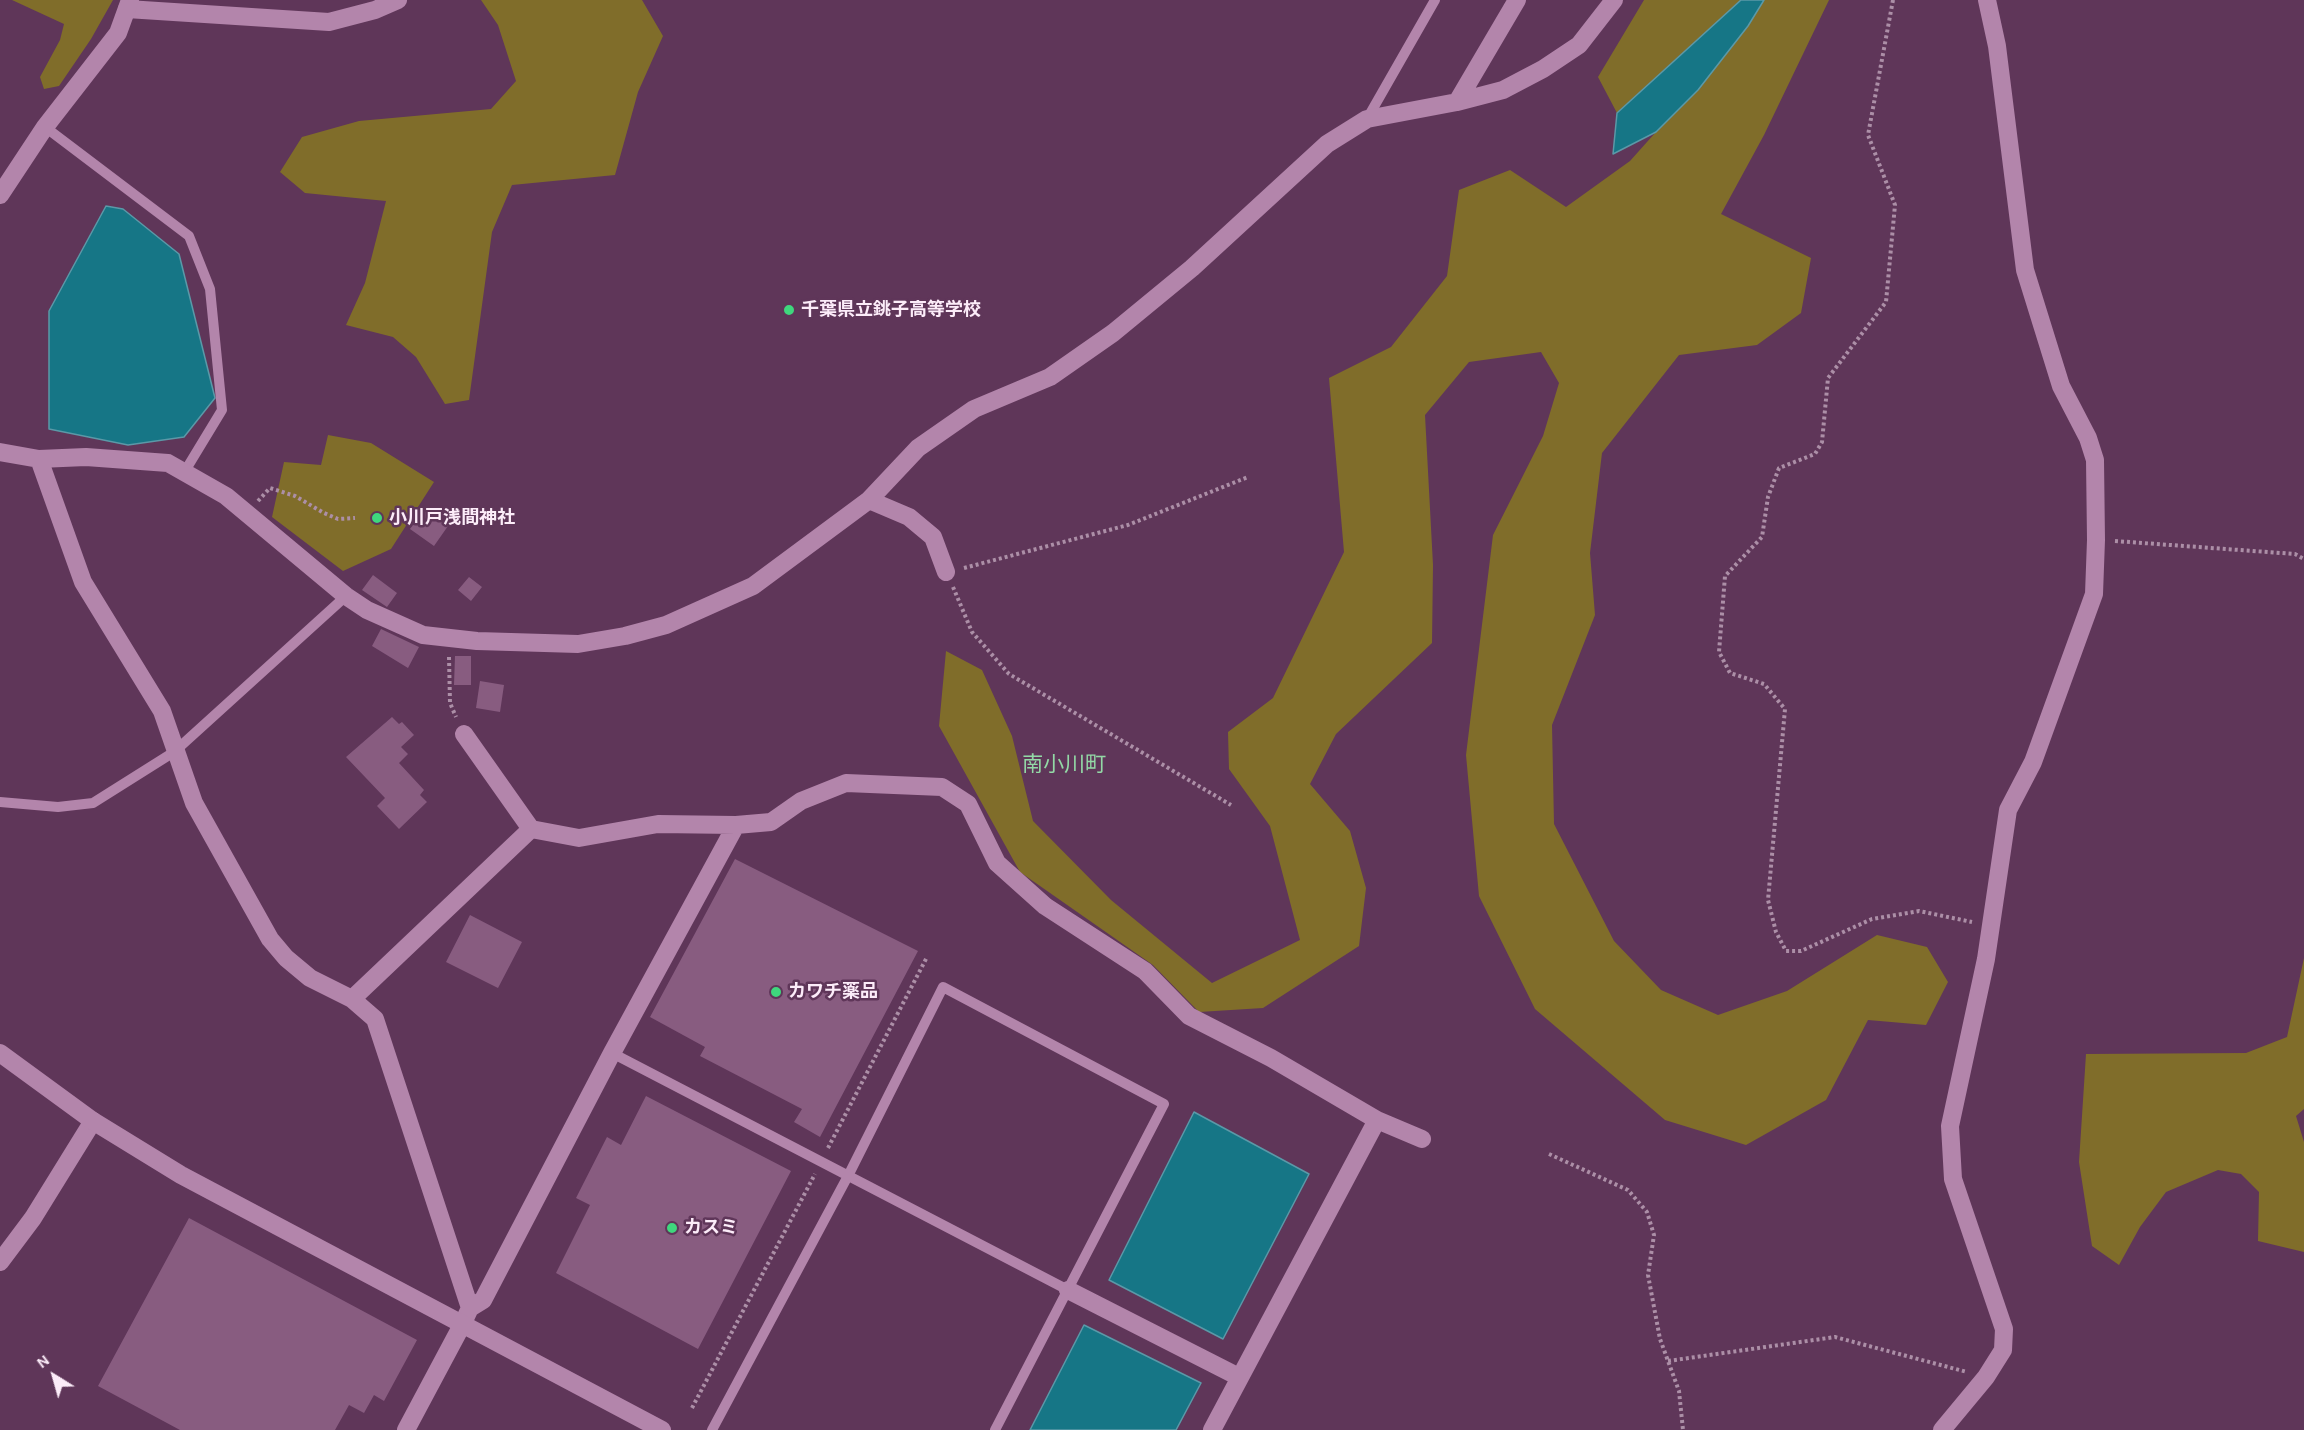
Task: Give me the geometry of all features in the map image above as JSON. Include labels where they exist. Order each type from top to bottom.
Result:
[{"type":"street","points":[[0,195],[45,127],[118,33],[128,5],[328,22],[375,10],[398,0]]},
{"type":"street","points":[[1457,102],[1517,0]]},
{"type":"street","points":[[0,452],[39,459],[86,457],[168,463],[226,496],[346,596],[368,610],[423,635],[449,639],[578,644],[625,636],[666,625],[753,586],[869,501],[918,448],[974,409],[1050,377],[1113,333],[1192,268],[1327,144],[1367,119],[1457,102],[1503,90],[1542,69],[1579,45],[1614,0]]},
{"type":"street","points":[[1942,1430],[1986,1377],[2003,1350],[2004,1329],[1953,1179],[1950,1126],[1991,927],[2008,810],[2033,762],[2094,594],[2096,540],[2095,460],[2088,438],[2061,386],[2025,270],[1997,46],[1987,0]]},
{"type":"street","points":[[39,459],[83,582],[162,711],[174,753],[194,803],[270,939],[286,958],[310,978],[352,999],[375,1019],[470,1308]]},
{"type":"street","points":[[869,501],[909,517],[933,537],[946,572]]},
{"type":"street","points":[[464,734],[531,829],[579,838],[658,824],[736,825],[771,822],[801,801],[846,783],[942,787],[968,804],[997,863],[1046,906],[1145,971],[1189,1016],[1271,1058],[1377,1120],[1422,1139]]},
{"type":"street","points":[[406,1430],[470,1308],[483,1300],[612,1053],[736,825]]},
{"type":"street","points":[[352,999],[531,829]]},
{"type":"street","points":[[0,1053],[93,1121],[181,1175],[662,1430]]},
{"type":"street","points":[[1212,1430],[1377,1120]]},
{"type":"street","points":[[0,1262],[33,1218],[93,1121]]},
{"type":"street","points":[[1068,1290],[1239,1377]]},
{"type":"lane","points":[[1367,119],[1435,0]]},
{"type":"lane","points":[[45,127],[189,236],[210,289],[222,410],[185,471]]},
{"type":"lane","points":[[0,802],[58,807],[93,803],[174,753],[346,596]]},
{"type":"lane","points":[[712,1430],[849,1174],[943,987],[1164,1104],[995,1430]]},
{"type":"lane","points":[[612,1053],[849,1174],[1068,1290]]},
{"type":"path","points":[[1893,0],[1868,135],[1896,205],[1886,302],[1828,378],[1822,442],[1815,454],[1779,468],[1768,497],[1762,537],[1725,576],[1719,652],[1730,673],[1764,684],[1778,698],[1785,710],[1768,900],[1776,932],[1786,951],[1801,951],[1872,919],[1919,911],[1991,927]]},
{"type":"path","points":[[1231,805],[1009,674],[972,632],[946,572],[1128,525],[1248,477]]},
{"type":"path","points":[[270,488],[295,496],[338,519],[355,518]]},
{"type":"path","points":[[2096,540],[2295,555],[2304,559]]},
{"type":"path","points":[[449,639],[450,703],[464,734]]},
{"type":"path","points":[[692,1408],[927,957]]},
{"type":"path","points":[[1549,1154],[1628,1190],[1647,1212],[1654,1235],[1648,1275],[1660,1339],[1680,1391],[1683,1430]]},
{"type":"path","points":[[1668,1361],[1835,1337],[1986,1377]]},
{"type":"shaded area","points":[[12,0],[113,0],[91,39],[59,86],[44,89],[40,77],[60,40],[64,24]]},
{"type":"shaded area","points":[[481,0],[642,0],[663,36],[638,92],[615,175],[512,185],[492,232],[469,400],[445,404],[416,357],[393,337],[346,325],[365,283],[386,201],[305,193],[280,172],[302,137],[359,121],[491,109],[516,81],[498,25]]},
{"type":"shaded area","points":[[1644,0],[1741,0],[1617,113],[1598,77]]},
{"type":"shaded area","points":[[1741,0],[1764,0],[1748,26],[1698,90],[1656,132],[1613,154],[1617,113]]},
{"type":"shaded area","points":[[1762,0],[1829,0],[1764,135],[1721,214],[1811,258],[1801,313],[1757,345],[1679,355],[1602,453],[1590,553],[1595,615],[1552,725],[1554,824],[1614,941],[1661,990],[1718,1015],[1787,991],[1877,935],[1927,947],[1948,982],[1926,1025],[1868,1020],[1826,1100],[1746,1145],[1665,1120],[1535,1009],[1479,896],[1466,755],[1493,535],[1543,436],[1559,383],[1541,352],[1469,362],[1425,415],[1433,565],[1432,643],[1336,734],[1310,784],[1350,831],[1366,888],[1359,946],[1263,1008],[1199,1012],[1153,965],[1020,872],[939,726],[946,651],[982,670],[1012,736],[1033,821],[1111,900],[1212,983],[1300,940],[1270,826],[1229,769],[1228,732],[1273,698],[1344,552],[1329,378],[1391,347],[1447,276],[1459,190],[1510,170],[1566,207],[1630,161],[1731,48]]},
{"type":"shaded area","points":[[106,206],[123,209],[179,254],[215,398],[184,437],[128,445],[49,429],[49,311]]},
{"type":"shaded area","points":[[328,435],[371,443],[434,482],[391,549],[343,571],[272,517],[284,462],[321,465]]},
{"type":"shaded area","points":[[2304,958],[2304,1109],[2296,1116],[2304,1142],[2304,1252],[2258,1241],[2259,1192],[2241,1174],[2218,1170],[2166,1192],[2140,1227],[2119,1265],[2092,1246],[2079,1162],[2086,1054],[2246,1053],[2287,1037]]},
{"type":"shaded area","points":[[1194,1112],[1309,1174],[1223,1339],[1109,1280]]},
{"type":"shaded area","points":[[1084,1325],[1201,1383],[1176,1430],[1030,1430]]},
{"type":"building","points":[[424,510],[448,526],[434,546],[410,529]]},
{"type":"building","points":[[373,575],[397,593],[387,607],[362,590]]},
{"type":"building","points":[[469,577],[482,587],[471,601],[458,590]]},
{"type":"building","points":[[381,629],[419,647],[408,668],[372,646]]},
{"type":"building","points":[[455,656],[471,656],[471,685],[454,685]]},
{"type":"building","points":[[480,681],[504,685],[500,712],[476,708]]},
{"type":"building","points":[[392,717],[399,724],[402,722],[414,735],[401,747],[408,754],[399,763],[424,790],[420,795],[427,802],[399,829],[377,806],[385,798],[346,757]]},
{"type":"building","points":[[735,859],[918,951],[820,1137],[794,1122],[802,1109],[700,1056],[705,1047],[650,1017]]},
{"type":"building","points":[[470,915],[522,942],[498,988],[446,962]]},
{"type":"building","points":[[646,1096],[791,1171],[698,1349],[556,1273],[590,1205],[576,1198],[607,1137],[621,1145]]},
{"type":"building","points":[[189,1218],[417,1340],[384,1401],[374,1395],[364,1413],[349,1405],[335,1430],[180,1430],[98,1386]]},
{"type":"place","name":"千葉県立銚子高等学校","points":[[789,310]]},
{"type":"place","name":"小川戸浅間神社","points":[[377,518]]},
{"type":"place","name":"カワチ薬品","points":[[776,992]]},
{"type":"place","name":"カスミ","points":[[672,1228]]},
{"type":"district","name":"南小川町","points":[[1064,765]]}]
